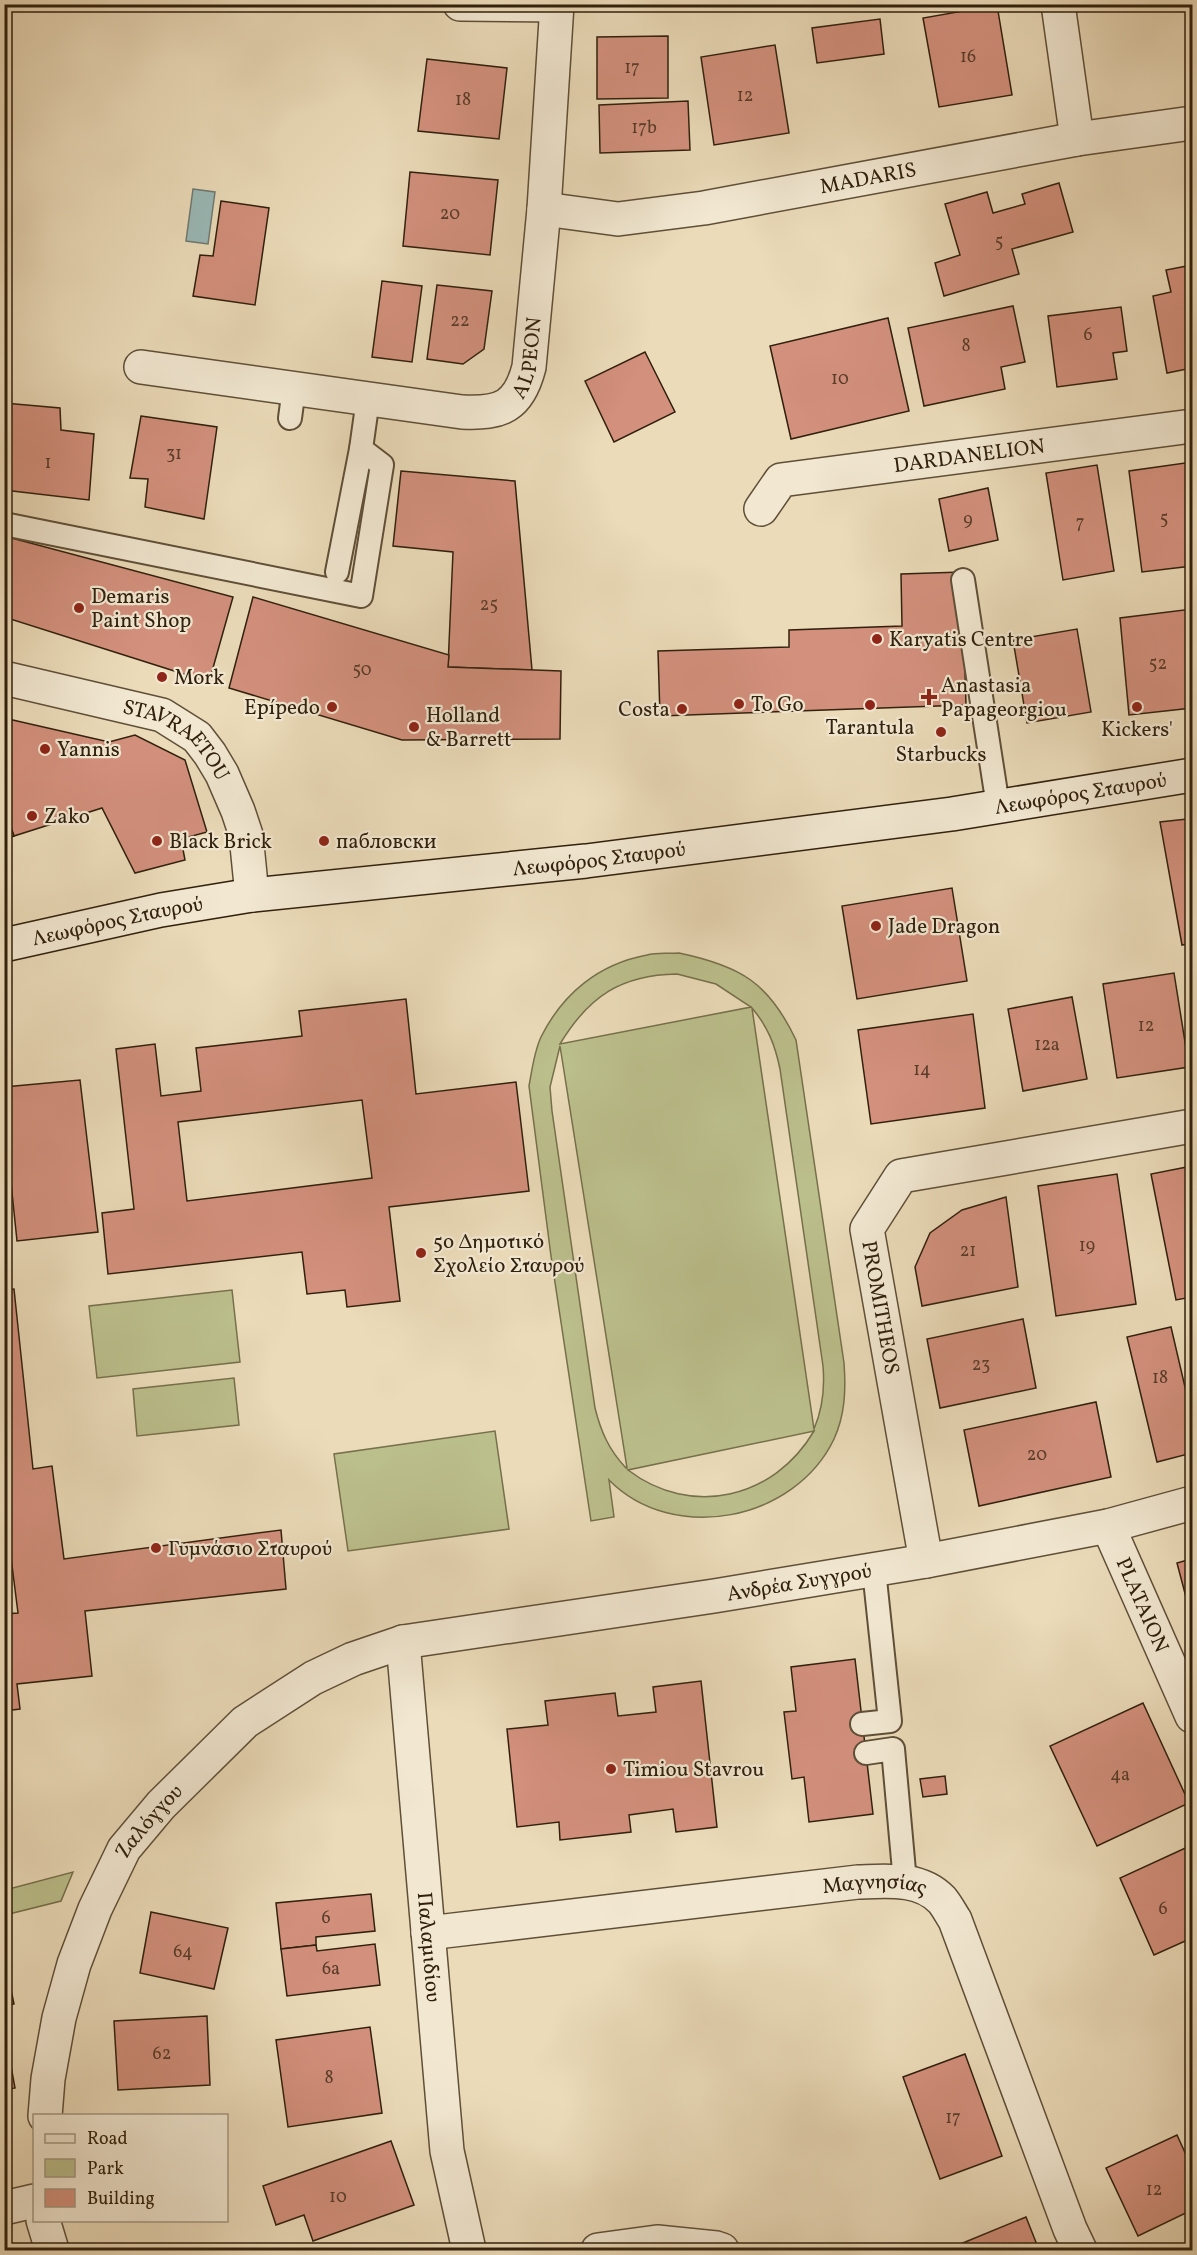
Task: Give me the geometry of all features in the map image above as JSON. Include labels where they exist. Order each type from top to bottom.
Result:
[{"type":"street","points":[[460,4],[557,5]]},
{"type":"street","points":[[1058,4],[1077,139]]},
{"type":"street","name":"ALPEON","points":[[141,367],[292,403],[368,399],[477,412],[492,411],[514,401],[521,391],[529,367],[544,208],[557,5]]},
{"type":"street","name":"MADARIS","points":[[544,208],[618,219],[704,208],[1077,139],[1192,123]]},
{"type":"street","name":"DARDANELION","points":[[761,509],[781,480],[1192,426]]},
{"type":"street","name":"STAVRAETOU","points":[[4,678],[162,715],[197,737],[222,774],[238,811],[246,835],[252,895]]},
{"type":"street","name":"Λεωφόρος Σταυρού","points":[[4,945],[161,910],[252,895],[577,862],[998,806],[1192,775]]},
{"type":"street","name":"PROMITHEOS","points":[[926,1561],[867,1229],[901,1176],[1192,1126]]},
{"type":"street","name":"Ανδρέα Συγγρού","points":[[404,1642],[714,1596],[926,1561],[1108,1526],[1192,1503]]},
{"type":"street","name":"PLATAION","points":[[1108,1526],[1192,1716]]},
{"type":"street","name":"Παλαμιδίου","points":[[404,1642],[447,2151],[469,2250]]},
{"type":"street","name":"Ζαλόγγου","points":[[45,2114],[48,2079],[59,2018],[74,1964],[95,1908],[124,1849],[161,1805],[245,1722],[313,1678],[353,1659],[404,1642]]},
{"type":"street","name":"Μαγνησίας","points":[[428,1932],[858,1882],[895,1880],[924,1886],[942,1900],[955,1920],[1070,2229],[1080,2250]]},
{"type":"street","points":[[4,2208],[33,2200]]},
{"type":"street","points":[[44,2222],[52,2250]]},
{"type":"street","points":[[598,2250],[657,2242],[722,2250]]},
{"type":"lane","points":[[337,572],[361,449],[368,399]]},
{"type":"lane","points":[[4,524],[361,597],[382,465],[361,449]]},
{"type":"lane","points":[[963,580],[998,806]]},
{"type":"lane","points":[[862,1724],[890,1720],[874,1570]]},
{"type":"lane","points":[[866,1753],[893,1749],[905,1882]]},
{"type":"green space","points":[[659,953],[679,953],[720,964],[751,980],[775,1004],[796,1040],[844,1363],[843,1412],[834,1439],[816,1467],[791,1489],[763,1505],[731,1515],[698,1517],[666,1513],[635,1500],[609,1480],[614,1517],[591,1521],[551,1256],[529,1086],[541,1037],[560,1007],[584,983],[613,965],[630,959]],"holes":[[[677,974],[716,984],[751,1007],[560,1044],[583,1013],[608,991],[623,984],[657,975]],[[752,1008],[770,1037],[780,1069],[823,1366],[823,1398],[814,1429]],[[560,1046],[627,1468],[606,1440],[595,1408],[550,1087]],[[814,1431],[797,1454],[777,1473],[754,1486],[730,1494],[704,1497],[678,1494],[652,1485],[628,1470]]]},
{"type":"green space","points":[[232,1290],[240,1362],[97,1378],[89,1306]]},
{"type":"green space","points":[[234,1378],[239,1425],[137,1436],[133,1389]]},
{"type":"green space","points":[[495,1431],[509,1529],[348,1551],[334,1454]]},
{"type":"green space","points":[[73,1872],[61,1901],[5,1915],[5,1890]]},
{"type":"water","points":[[193,189],[215,192],[208,244],[186,241]]},
{"type":"building","points":[[636,4],[670,4],[669,8]]},
{"type":"building","points":[[997,5],[1012,95],[939,107],[923,18]]},
{"type":"building","points":[[880,19],[884,54],[817,63],[812,28]]},
{"type":"building","points":[[668,36],[668,98],[597,99],[597,37]]},
{"type":"building","points":[[775,45],[789,133],[714,145],[701,57]]},
{"type":"building","points":[[427,59],[507,68],[499,139],[418,131]]},
{"type":"building","points":[[688,101],[690,150],[600,153],[599,105]]},
{"type":"building","points":[[410,172],[498,180],[490,255],[403,246]]},
{"type":"building","points":[[1059,183],[1073,232],[1012,249],[1019,274],[944,296],[935,263],[960,255],[945,204],[987,192],[993,213],[1025,204],[1022,194]]},
{"type":"building","points":[[221,201],[269,208],[255,305],[193,296],[200,255],[213,256]]},
{"type":"building","points":[[1192,265],[1192,368],[1167,373],[1153,296],[1171,292],[1166,270]]},
{"type":"building","points":[[382,281],[422,286],[412,362],[372,357]]},
{"type":"building","points":[[437,285],[492,291],[484,349],[463,364],[427,359]]},
{"type":"building","points":[[1013,306],[1025,362],[1001,367],[1005,389],[924,406],[908,328]]},
{"type":"building","points":[[1121,307],[1127,351],[1113,353],[1117,379],[1057,387],[1048,316]]},
{"type":"building","points":[[888,318],[909,411],[791,439],[770,346]]},
{"type":"building","points":[[645,352],[675,412],[614,442],[585,381]]},
{"type":"building","points":[[4,403],[60,408],[61,430],[94,434],[89,500],[4,490]]},
{"type":"building","points":[[141,416],[217,427],[204,519],[145,507],[148,479],[130,478]]},
{"type":"building","points":[[1192,462],[1192,566],[1142,572],[1129,471]]},
{"type":"building","points":[[1097,465],[1114,571],[1063,580],[1046,473]]},
{"type":"building","points":[[401,471],[515,481],[532,670],[448,667],[453,552],[393,546]]},
{"type":"building","points":[[988,488],[998,540],[949,551],[939,499]]},
{"type":"building","points":[[4,536],[233,597],[209,682],[4,617]]},
{"type":"building","name":"Karyatis Centre","points":[[962,572],[966,705],[660,716],[658,651],[789,647],[789,630],[902,626],[901,574]]},
{"type":"building","points":[[253,597],[449,655],[448,667],[561,671],[560,739],[402,740],[229,688]]},
{"type":"building","points":[[1192,609],[1192,708],[1129,715],[1120,618]]},
{"type":"building","points":[[1077,629],[1091,712],[1027,723],[1013,640]]},
{"type":"building","points":[[4,718],[109,742],[135,735],[185,760],[207,832],[181,839],[185,860],[135,873],[102,808],[14,836],[4,808]]},
{"type":"building","points":[[4,808],[14,836],[4,840]]},
{"type":"building","points":[[1187,819],[1192,823],[1192,943],[1182,945],[1160,822]]},
{"type":"building","points":[[952,888],[967,981],[857,999],[842,906]]},
{"type":"building","points":[[1174,973],[1189,1067],[1117,1078],[1103,984]]},
{"type":"building","points":[[1072,997],[1087,1079],[1023,1091],[1008,1009]]},
{"type":"building","points":[[406,999],[416,1094],[516,1082],[529,1191],[389,1207],[400,1301],[347,1307],[345,1290],[307,1294],[302,1252],[108,1274],[102,1213],[134,1209],[116,1049],[155,1044],[161,1096],[201,1091],[196,1048],[302,1036],[299,1011]],"holes":[[[362,1100],[372,1178],[187,1201],[178,1122]]]},
{"type":"building","points":[[973,1014],[985,1108],[871,1124],[858,1030]]},
{"type":"building","points":[[80,1080],[98,1232],[17,1241],[4,1115],[4,1087]]},
{"type":"building","points":[[1192,1166],[1192,1297],[1176,1300],[1151,1174]]},
{"type":"building","points":[[1117,1174],[1136,1304],[1056,1316],[1038,1186]]},
{"type":"building","points":[[1006,1197],[1018,1287],[922,1306],[915,1267],[930,1233],[962,1210]]},
{"type":"building","points":[[14,1289],[33,1469],[52,1466],[64,1559],[281,1530],[286,1589],[85,1611],[92,1676],[17,1684],[20,1709],[4,1711],[4,1614],[18,1613],[4,1502],[4,1290]]},
{"type":"building","points":[[1023,1319],[1036,1388],[940,1408],[927,1339]]},
{"type":"building","points":[[1171,1327],[1192,1417],[1192,1453],[1157,1462],[1127,1337]]},
{"type":"building","points":[[1096,1402],[1111,1477],[979,1506],[964,1430]]},
{"type":"building","points":[[1192,1541],[1192,1620],[1177,1563],[1191,1559],[1186,1543]]},
{"type":"building","points":[[855,1659],[873,1814],[809,1822],[804,1777],[792,1779],[784,1712],[796,1711],[791,1667]]},
{"type":"building","name":"Timiou Stavrou","points":[[701,1681],[717,1827],[676,1832],[673,1809],[629,1815],[631,1832],[560,1840],[559,1822],[517,1827],[507,1729],[548,1725],[545,1701],[615,1693],[618,1716],[656,1712],[653,1687]]},
{"type":"building","points":[[1143,1703],[1189,1803],[1097,1846],[1050,1746]]},
{"type":"building","points":[[945,1776],[947,1794],[923,1797],[920,1779]]},
{"type":"building","points":[[1192,1845],[1192,1938],[1154,1955],[1120,1878]]},
{"type":"building","points":[[371,1894],[375,1931],[316,1937],[316,1945],[281,1949],[276,1903]]},
{"type":"building","points":[[151,1912],[228,1928],[214,1989],[140,1973]]},
{"type":"building","points":[[375,1944],[380,1985],[287,1996],[281,1949],[316,1945],[317,1951]]},
{"type":"building","points":[[4,1957],[14,2004],[4,2006]]},
{"type":"building","points":[[1192,1982],[1192,1997],[1187,1985]]},
{"type":"building","points":[[207,2016],[210,2085],[118,2090],[114,2021]]},
{"type":"building","points":[[370,2027],[382,2113],[288,2127],[276,2040]]},
{"type":"building","points":[[4,2050],[8,2050],[15,2088],[4,2090]]},
{"type":"building","points":[[965,2054],[1002,2156],[940,2179],[903,2077]]},
{"type":"building","points":[[1177,2135],[1192,2168],[1192,2210],[1138,2236],[1106,2168]]},
{"type":"building","points":[[391,2141],[414,2205],[313,2241],[304,2215],[276,2225],[263,2186]]},
{"type":"building","points":[[1026,2217],[1039,2250],[960,2250],[958,2245]]},
{"type":"building","points":[[390,2244],[393,2250],[373,2250]]},
{"type":"building","points":[[1192,2244],[1192,2250],[1176,2250]]},
{"type":"place","name":"Demaris Paint Shop","points":[[79,608]]},
{"type":"place","name":"Karyatis Centre","points":[[877,639]]},
{"type":"place","name":"Mork","points":[[162,677]]},
{"type":"place","name":"Anastasia Papageorgiou","points":[[929,697]]},
{"type":"place","name":"To Go","points":[[739,704]]},
{"type":"place","name":"Tarantula","points":[[870,705]]},
{"type":"place","name":"Epípedo","points":[[332,707]]},
{"type":"place","name":"Kickers'","points":[[1137,707]]},
{"type":"place","name":"Costa","points":[[682,709]]},
{"type":"place","name":"Holland & Barrett","points":[[414,727]]},
{"type":"place","name":"Starbucks","points":[[941,732]]},
{"type":"place","name":"Yannis","points":[[45,749]]},
{"type":"place","name":"Zako","points":[[32,816]]},
{"type":"place","name":"Black Brick","points":[[157,841]]},
{"type":"place","name":"пабловски","points":[[324,841]]},
{"type":"place","name":"Jade Dragon","points":[[876,926]]},
{"type":"place","name":"5ο Δημοτικό Σχολείο Σταυρού","points":[[421,1253]]},
{"type":"place","name":"Γυμνάσιο Σταυρού","points":[[156,1548]]},
{"type":"place","name":"Timiou Stavrou","points":[[611,1769]]}]
